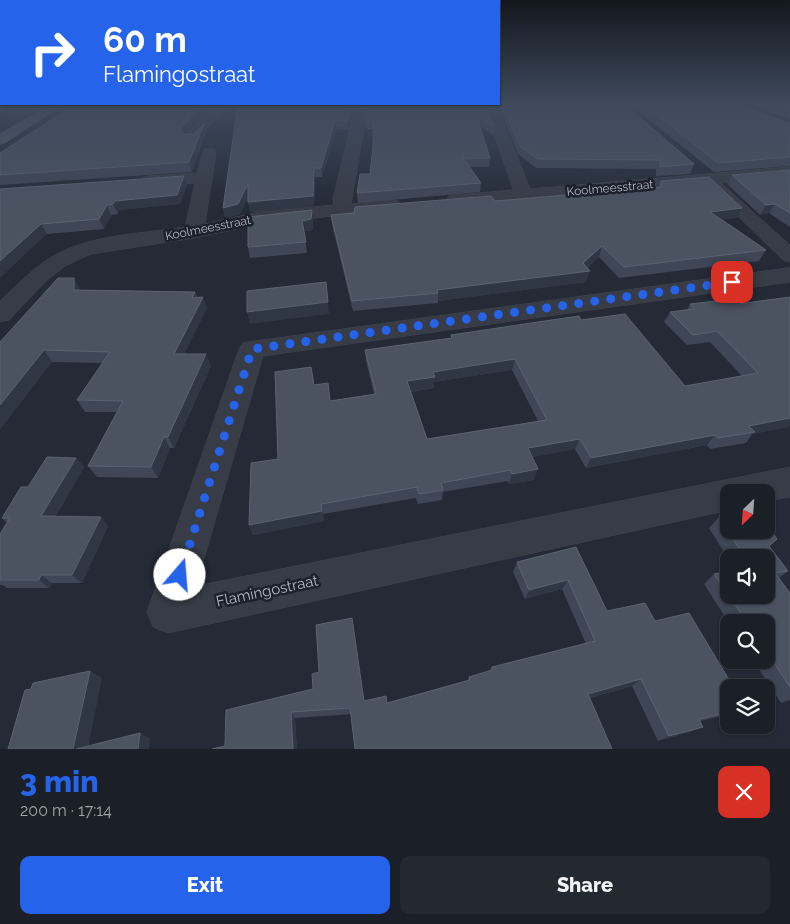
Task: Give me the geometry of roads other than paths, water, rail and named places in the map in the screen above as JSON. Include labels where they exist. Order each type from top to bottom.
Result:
[{"type":"street","points":[[343,209],[342,200],[355,139]]},
{"type":"street","points":[[503,139],[526,195]]},
{"type":"street","points":[[194,232],[209,152]]},
{"type":"street","points":[[694,167],[790,256]]},
{"type":"street","name":"Koolmeesstraat","points":[[439,202],[790,172]]},
{"type":"street","points":[[128,182],[204,177]]},
{"type":"street","name":"Koolmeesstraat","points":[[0,315],[37,277],[58,262],[85,249],[194,232],[259,218],[410,204]]},
{"type":"street","name":"Flamingostraat","points":[[720,497],[168,612],[252,349],[790,275]]},
{"type":"street","points":[[775,485],[790,482]]}]
